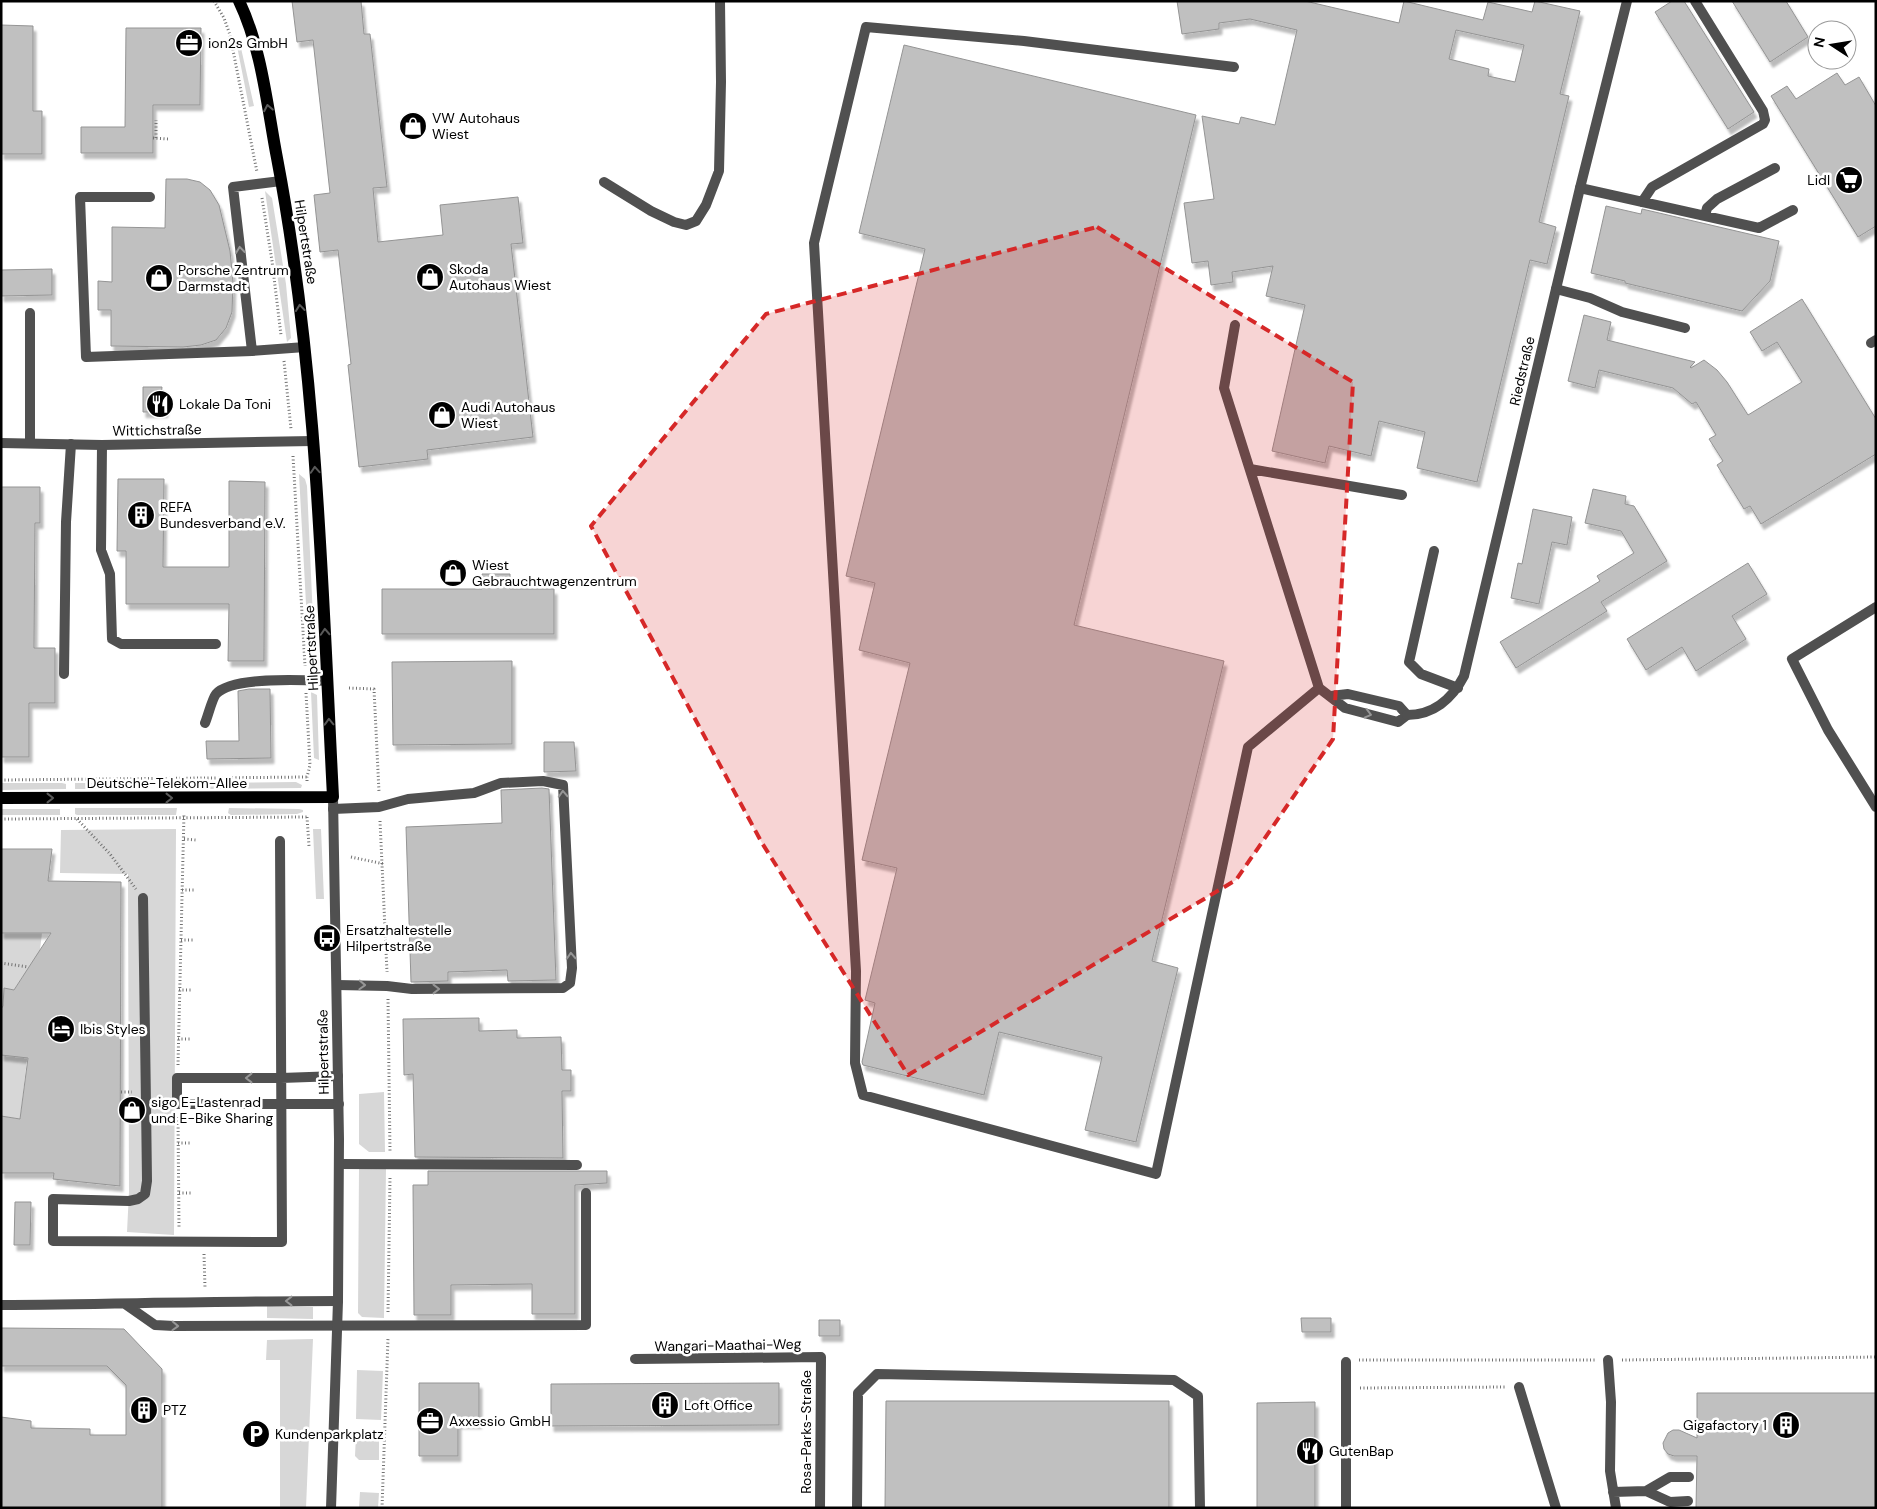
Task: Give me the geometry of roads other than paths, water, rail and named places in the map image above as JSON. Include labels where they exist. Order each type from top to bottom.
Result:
[{"type":"main road","name":"Hilpertstraße","points":[[239,1],[254,44],[281,182],[292,243],[305,347],[313,441],[328,681],[333,803]]},
{"type":"main road","name":"Deutsche-Telekom-Allee","points":[[1,798],[333,803]]},
{"type":"street","points":[[604,182],[651,211],[674,222],[686,225],[696,221],[706,206],[719,171],[720,1]]},
{"type":"street","name":"Riedstraße","points":[[1331,696],[1345,708],[1398,722],[1407,715],[1417,715],[1440,706],[1458,688],[1468,663],[1580,188],[1627,1]]},
{"type":"street","points":[[1642,202],[1652,187],[1763,124],[1765,120],[1763,111],[1695,1]]},
{"type":"street","points":[[1234,67],[1024,42],[866,28],[814,243],[856,971],[855,1064],[863,1095],[1156,1174],[1248,747],[1319,688]]},
{"type":"street","points":[[1705,216],[1707,208],[1717,199],[1775,168]]},
{"type":"street","points":[[252,351],[233,187],[281,182]]},
{"type":"street","points":[[1580,188],[1759,228],[1793,210]]},
{"type":"street","points":[[150,197],[80,197],[86,358],[305,347]]},
{"type":"street","points":[[1556,289],[1590,298],[1622,312],[1685,328]]},
{"type":"street","points":[[30,313],[30,443]]},
{"type":"street","points":[[1235,325],[1224,388],[1319,688],[1331,696],[1348,694],[1399,706],[1407,715]]},
{"type":"street","name":"Wittichstraße","points":[[1,443],[102,445],[313,441]]},
{"type":"street","points":[[64,674],[66,522],[71,444]]},
{"type":"street","points":[[102,445],[101,550],[110,574],[112,639],[121,644],[216,644]]},
{"type":"street","points":[[1250,469],[1402,495]]},
{"type":"street","points":[[1434,551],[1409,662],[1421,674],[1458,688]]},
{"type":"street","points":[[1876,606],[1792,659],[1828,730],[1876,807]]},
{"type":"street","points":[[205,723],[216,694],[234,684],[306,680],[328,681]]},
{"type":"street","points":[[333,803],[380,807],[408,799],[474,793],[501,782],[543,781],[563,785],[571,958],[570,983],[563,988],[412,989],[387,986],[337,985]]},
{"type":"street","name":"Hilpertstraße","points":[[332,1508],[338,1301],[339,1164],[333,803]]},
{"type":"street","points":[[143,898],[147,1181],[145,1194],[138,1199],[129,1201],[53,1199],[53,1241],[282,1242],[280,841]]},
{"type":"street","points":[[178,1104],[177,1078],[338,1076]]},
{"type":"street","points":[[146,1104],[339,1104]]},
{"type":"street","points":[[339,1164],[577,1165]]},
{"type":"street","points":[[125,1304],[155,1325],[196,1327],[586,1325],[586,1193]]},
{"type":"street","points":[[1,1305],[205,1301],[338,1301]]},
{"type":"street","name":"Wangari-Maathai-Weg","points":[[635,1359],[821,1357]]},
{"type":"street","name":"Rosa-Parks-Straße","points":[[820,1508],[821,1357]]},
{"type":"street","points":[[1608,1360],[1611,1402],[1610,1471],[1616,1508]]},
{"type":"street","points":[[1346,1362],[1346,1508]]},
{"type":"street","points":[[857,1508],[858,1393],[877,1374],[1174,1380],[1198,1396],[1200,1508]]},
{"type":"street","points":[[1519,1387],[1556,1508]]},
{"type":"street","points":[[1646,1491],[1670,1477],[1688,1477]]},
{"type":"street","points":[[1613,1492],[1646,1491],[1670,1502],[1688,1501]]},
{"type":"place","name":"ion2s GmbH","points":[[189,43]]},
{"type":"place","name":"VW Autohaus Wiest","points":[[413,126]]},
{"type":"place","name":"Lidl","points":[[1849,180]]},
{"type":"place","name":"Skoda Autohaus Wiest","points":[[430,277]]},
{"type":"place","name":"Porsche Zentrum Darmstadt","points":[[159,278]]},
{"type":"place","name":"Lokale Da Toni","points":[[160,404]]},
{"type":"place","name":"Audi Autohaus Wiest","points":[[442,415]]},
{"type":"place","name":"REFA Bundesverband e.V.","points":[[141,515]]},
{"type":"place","name":"Wiest Gebrauchtwagenzentrum","points":[[453,573]]},
{"type":"place","name":"Ersatzhaltestelle Hilpertstraße","points":[[327,938]]},
{"type":"place","name":"Ibis Styles","points":[[61,1029]]},
{"type":"place","name":"sigo E-Lastenrad und E-Bike Sharing","points":[[132,1110]]},
{"type":"place","name":"Loft Office","points":[[665,1405]]},
{"type":"place","name":"PTZ","points":[[144,1410]]},
{"type":"place","name":"Axxessio GmbH","points":[[430,1421]]},
{"type":"place","name":"Gigafactory 1","points":[[1786,1425]]},
{"type":"place","name":"Kundenparkplatz","points":[[256,1434]]},
{"type":"place","name":"GutenBap","points":[[1310,1451]]}]
